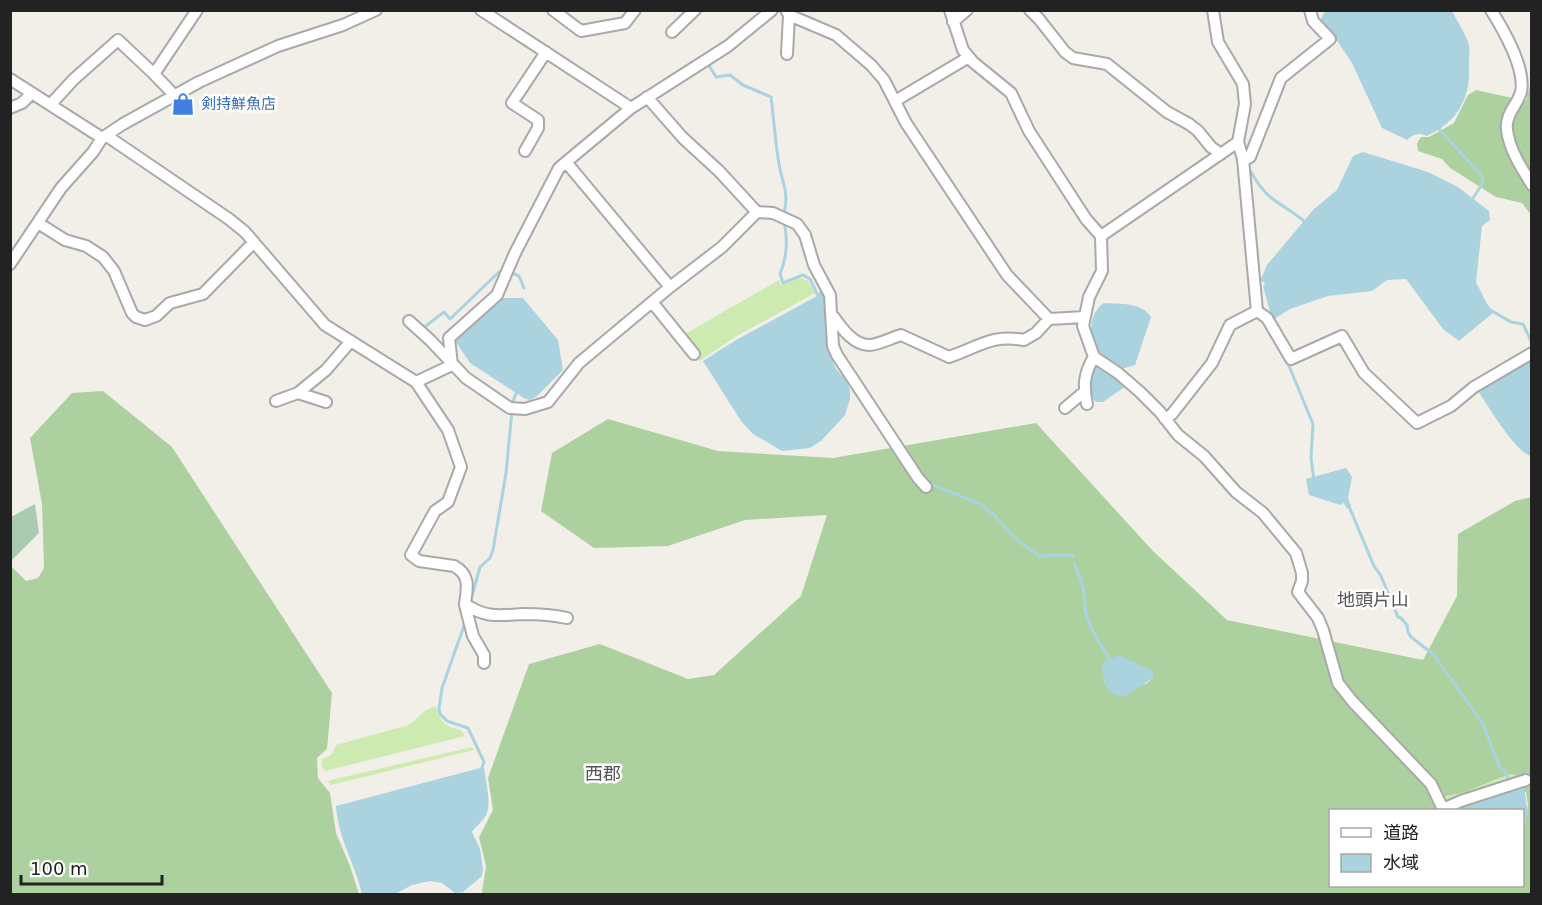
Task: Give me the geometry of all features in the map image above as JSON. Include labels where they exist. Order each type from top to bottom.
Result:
[{"type":"street","points":[[154,74],[197,10]]},
{"type":"street","points":[[10,264],[61,188],[104,137],[174,95],[278,46],[343,26],[375,10]]},
{"type":"street","points":[[481,10],[631,108]]},
{"type":"street","points":[[553,10],[567,14],[581,31],[625,23],[634,10]]},
{"type":"street","points":[[672,32],[695,10]]},
{"type":"street","points":[[452,365],[449,338],[497,295],[559,168],[631,108],[728,46],[771,10]]},
{"type":"street","points":[[967,10],[951,16],[963,50],[1011,93],[1029,131],[1086,219],[1101,236],[1102,271],[1089,297],[1083,326],[1094,357],[1140,392],[1185,442],[1204,456],[1236,492],[1263,513],[1296,553],[1302,573],[1298,592],[1318,618],[1338,683],[1353,702],[1431,784],[1443,809],[1526,780]]},
{"type":"street","points":[[1030,10],[1065,52],[1073,58],[1107,64],[1167,112],[1198,131],[1211,147],[1221,154]]},
{"type":"street","points":[[1213,10],[1218,42],[1240,78],[1244,90],[1245,104],[1238,142],[1243,161],[1257,310],[1267,318],[1291,359],[1342,336],[1364,374],[1417,423],[1451,406],[1473,387],[1532,353]]},
{"type":"street","points":[[1491,10],[1511,48],[1521,80],[1521,91],[1509,111],[1507,131],[1532,185]]},
{"type":"street","points":[[1243,161],[1250,157],[1281,78],[1330,39],[1313,21],[1313,12]]},
{"type":"street","points":[[786,54],[787,13],[836,35],[856,50],[884,80],[906,123],[1007,275],[1049,319]]},
{"type":"street","points":[[51,104],[74,79],[118,40],[174,95]]},
{"type":"street","points":[[525,151],[538,128],[538,120],[513,103],[546,52]]},
{"type":"street","points":[[895,101],[969,57]]},
{"type":"street","points":[[10,79],[229,219],[254,242],[325,325],[416,382],[448,430],[461,467],[448,502],[435,511],[411,555],[419,561],[454,566],[459,569],[468,585],[465,604],[473,636],[483,655],[484,663]]},
{"type":"street","points":[[10,108],[22,103],[32,93]]},
{"type":"street","points":[[647,97],[683,138],[719,171],[757,212],[773,213],[797,224],[805,235],[814,265],[830,295],[833,346],[837,355],[926,487]]},
{"type":"street","points":[[1101,236],[1238,142]]},
{"type":"street","points":[[566,162],[669,287]]},
{"type":"street","points":[[409,321],[466,378],[512,408],[525,409],[549,402],[579,363],[669,287],[722,247],[757,212]]},
{"type":"street","points":[[38,223],[65,240],[84,245],[103,257],[114,271],[132,313],[145,320],[156,316],[171,303],[203,294],[254,242]]},
{"type":"street","points":[[652,302],[694,354]]},
{"type":"street","points":[[1165,419],[1172,414],[1212,363],[1230,325],[1257,310]]},
{"type":"street","points":[[832,316],[844,331],[858,342],[869,345],[901,335],[950,357],[994,338],[1009,337],[1024,340],[1036,333],[1049,319],[1085,317]]},
{"type":"street","points":[[276,401],[298,393],[326,370],[351,341]]},
{"type":"street","points":[[1088,404],[1084,392],[1087,368],[1094,357]]},
{"type":"street","points":[[416,382],[452,365]]},
{"type":"street","points":[[1065,408],[1084,392]]},
{"type":"street","points":[[298,393],[326,402]]},
{"type":"street","points":[[465,604],[488,615],[503,617],[546,614],[567,618]]},
{"type":"green space","points":[[1531,81],[1531,215],[1522,203],[1496,197],[1450,168],[1442,159],[1418,151],[1417,143],[1421,137],[1429,137],[1454,123],[1468,95],[1476,90],[1526,101]]},
{"type":"green space","points":[[801,278],[808,281],[815,293],[735,337],[700,361],[685,334],[779,280],[781,285]]},
{"type":"green space","points":[[103,391],[172,447],[332,693],[327,749],[317,758],[318,778],[330,793],[336,833],[359,894],[11,894],[11,566],[26,581],[38,578],[44,568],[42,504],[30,438],[72,393]]},
{"type":"green space","points":[[608,419],[718,451],[833,458],[1036,423],[1153,551],[1227,620],[1423,660],[1457,596],[1458,534],[1515,501],[1531,497],[1531,894],[483,894],[486,866],[479,837],[493,810],[488,778],[529,664],[600,644],[688,679],[714,675],[801,596],[827,515],[745,520],[668,546],[594,548],[541,511],[552,453]],"holes":[[[1102,664],[1153,671],[1153,678],[1146,684],[1105,684]]]},
{"type":"green space","points":[[35,504],[39,533],[11,561],[11,517]]},
{"type":"green space","points":[[436,706],[444,723],[461,730],[465,736],[325,771],[321,766],[322,759],[331,755],[336,745],[409,725],[426,710]]},
{"type":"green space","points":[[472,747],[474,750],[331,785],[327,781]]},
{"type":"green space","points":[[1512,774],[1521,777],[1454,809],[1451,809],[1441,798],[1465,792]]},
{"type":"water","points":[[1325,11],[1452,11],[1469,45],[1468,88],[1454,116],[1447,124],[1427,136],[1416,134],[1407,140],[1382,128],[1352,63],[1336,39],[1322,25],[1323,23],[1319,22]]},
{"type":"water","points":[[1363,152],[1428,172],[1458,187],[1489,211],[1490,220],[1482,226],[1476,282],[1487,304],[1494,312],[1459,341],[1443,329],[1406,279],[1387,280],[1372,291],[1328,296],[1290,309],[1272,319],[1263,286],[1265,285],[1261,279],[1267,265],[1314,209],[1337,190],[1353,156]]},
{"type":"water","points":[[823,290],[830,355],[836,369],[846,380],[850,390],[850,399],[845,415],[822,440],[810,448],[782,451],[753,434],[741,421],[703,361],[736,340],[817,296]]},
{"type":"water","points":[[502,298],[523,298],[558,340],[563,370],[530,400],[470,363],[456,342],[458,337]]},
{"type":"water","points":[[1104,303],[1136,306],[1151,317],[1135,365],[1121,369],[1094,345],[1091,325],[1095,312]]},
{"type":"water","points":[[1531,360],[1531,456],[1510,438],[1478,391]]},
{"type":"water","points":[[1095,366],[1126,386],[1103,402],[1096,402],[1089,385]]},
{"type":"water","points":[[1346,468],[1352,477],[1348,498],[1351,506],[1347,509],[1344,503],[1340,505],[1309,495],[1306,479]]},
{"type":"water","points":[[1118,655],[1153,671],[1153,678],[1126,696],[1114,694],[1110,691],[1103,676],[1102,664]]},
{"type":"water","points":[[484,767],[487,812],[472,832],[480,849],[482,876],[463,892],[455,893],[442,883],[430,881],[412,885],[395,894],[362,894],[343,840],[336,806]]},
{"type":"water","points":[[1524,787],[1528,815],[1524,821],[1524,809],[1458,809]]},
{"type":"waterway","points":[[710,67],[716,77],[730,75],[743,85],[771,97],[778,156],[786,194],[784,215]]},
{"type":"waterway","points":[[1439,129],[1482,176],[1483,183],[1471,201]]},
{"type":"waterway","points":[[1251,172],[1266,193],[1306,223]]},
{"type":"waterway","points":[[784,222],[786,248],[780,274],[783,283],[803,275],[810,279],[819,298]]},
{"type":"waterway","points":[[422,329],[444,312],[450,319],[499,272]]},
{"type":"waterway","points":[[512,273],[519,276],[524,288]]},
{"type":"waterway","points":[[1492,311],[1511,322],[1523,324],[1532,343]]},
{"type":"waterway","points":[[1287,361],[1313,424],[1311,458],[1314,480]]},
{"type":"waterway","points":[[512,404],[517,391]]},
{"type":"waterway","points":[[472,596],[480,567],[490,558],[493,550],[506,473],[512,411]]},
{"type":"waterway","points":[[928,483],[980,504],[994,515],[1015,538],[1039,556],[1073,556]]},
{"type":"waterway","points":[[1348,504],[1398,617],[1407,625],[1411,637],[1434,655],[1483,724],[1500,768],[1506,772],[1509,782]]},
{"type":"waterway","points":[[1074,563],[1083,586],[1085,611],[1089,623],[1112,663]]},
{"type":"waterway","points":[[465,623],[442,688],[439,708],[440,714],[447,721],[468,728],[484,762],[481,770]]},
{"type":"place","name":"剣持鮮魚店","points":[[183,104]]},
{"type":"district","name":"地頭片山","points":[[1373,600]]},
{"type":"district","name":"西郡","points":[[603,774]]}]
